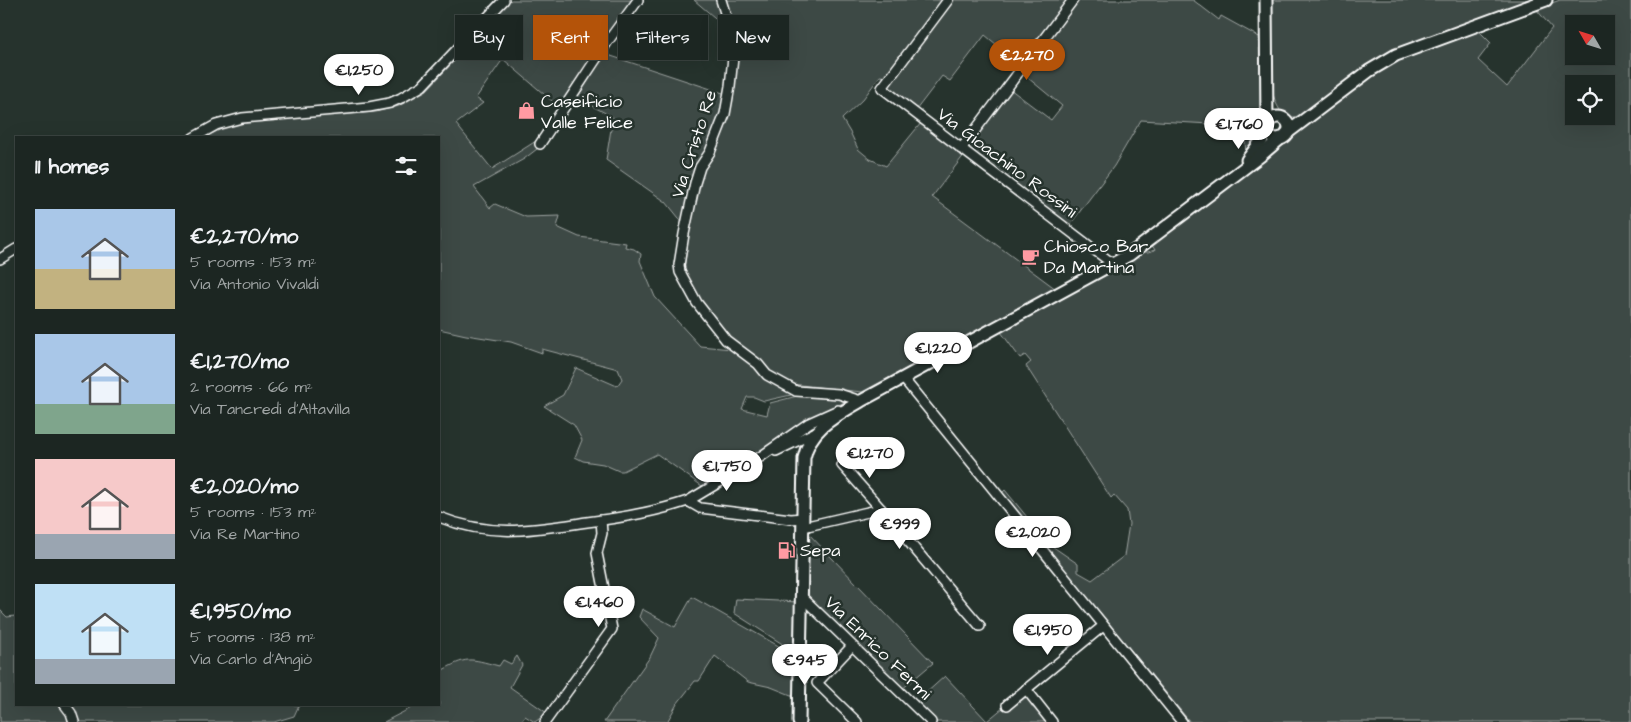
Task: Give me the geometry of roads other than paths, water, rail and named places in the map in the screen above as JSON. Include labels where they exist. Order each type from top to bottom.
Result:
[{"type":"main road","points":[[1266,0],[1267,127],[1271,136],[1284,136]]},
{"type":"main road","points":[[799,722],[804,458],[806,449],[817,431],[833,418],[861,401],[1129,255],[1369,71],[1396,55],[1546,0]]},
{"type":"main road","points":[[1268,86],[1275,108],[1289,127],[1284,136]]},
{"type":"main road","points":[[1225,182],[1254,152],[1272,118],[1299,119],[1327,103]]},
{"type":"street","points":[[202,134],[216,125],[242,118],[369,107],[390,103],[422,86],[504,0]]},
{"type":"street","points":[[540,144],[608,41],[638,0]]},
{"type":"street","name":"Via Cristo Re","points":[[722,0],[734,48],[730,86],[724,114],[710,152],[700,167],[695,183],[684,234],[679,265],[680,272],[697,303],[726,340],[758,364],[766,376],[796,390],[839,394],[861,401]]},
{"type":"street","name":"Via Gioachino Rossini","points":[[948,0],[882,88],[1113,264]]},
{"type":"street","points":[[961,149],[1073,0]]},
{"type":"street","points":[[0,249],[13,251]]},
{"type":"street","points":[[0,259],[13,251]]},
{"type":"street","points":[[903,378],[1182,722]]},
{"type":"street","points":[[440,516],[475,528],[506,532],[526,531],[665,509],[688,501],[754,462],[809,424],[861,401]]},
{"type":"street","points":[[754,462],[817,431]]},
{"type":"street","points":[[842,465],[980,626]]},
{"type":"street","points":[[688,501],[700,508],[791,519],[803,523],[881,510]]},
{"type":"street","points":[[545,722],[612,629],[597,553],[602,533],[601,520]]},
{"type":"street","name":"Via Enrico Fermi","points":[[802,597],[931,722]]},
{"type":"street","points":[[1007,705],[1103,626]]},
{"type":"street","points":[[852,646],[817,683],[857,722]]},
{"type":"street","points":[[1026,690],[1052,722]]},
{"type":"street","points":[[66,706],[74,722]]},
{"type":"place","name":"Caseificio Valle Felice","points":[[527,111]]},
{"type":"place","name":"Chiosco Bar Da Martina","points":[[1030,256]]},
{"type":"place","name":"Sepa","points":[[786,550]]}]
